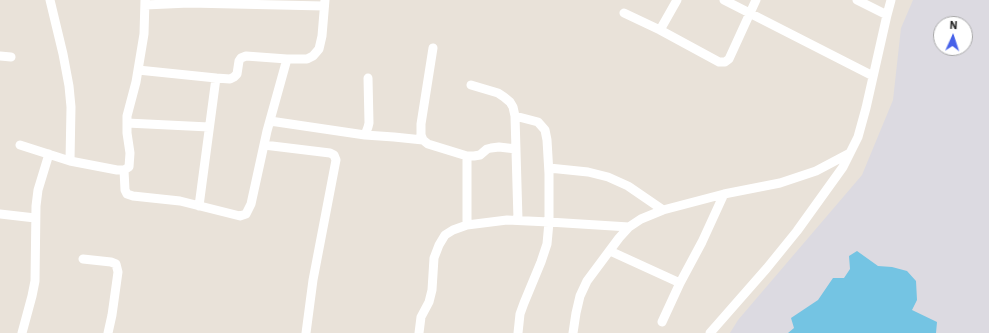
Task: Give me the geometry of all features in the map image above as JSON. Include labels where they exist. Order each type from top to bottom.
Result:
[{"type":"street","points":[[50,0],[69,86],[71,107],[70,161]]},
{"type":"street","points":[[660,30],[677,0]]},
{"type":"street","points":[[724,0],[873,76]]},
{"type":"street","points":[[624,13],[660,30],[719,62],[725,62],[729,59],[756,0]]},
{"type":"street","points":[[857,0],[887,15]]},
{"type":"street","points":[[710,333],[767,268],[843,167],[858,137],[887,15],[892,0]]},
{"type":"street","points":[[20,145],[70,161],[117,170],[124,170],[129,167],[130,153],[127,123],[133,98],[144,34],[145,2],[325,3],[322,36],[319,49],[313,56],[307,59],[246,56],[241,58],[239,61],[237,74],[230,79],[138,70]]},
{"type":"street","points":[[433,48],[421,124],[421,135],[423,140],[428,144],[467,156],[480,155],[487,149],[491,148],[499,147],[516,149]]},
{"type":"street","points":[[0,56],[11,56]]},
{"type":"street","points":[[124,170],[125,190],[127,194],[180,201],[240,216],[246,214],[251,204],[267,131],[288,59]]},
{"type":"street","points":[[199,206],[216,78]]},
{"type":"street","points":[[365,135],[369,123],[368,78]]},
{"type":"street","points":[[471,85],[504,96],[513,107],[515,116],[518,220]]},
{"type":"street","points":[[515,116],[538,122],[545,130],[549,168],[549,222],[547,244],[520,314],[518,333]]},
{"type":"street","points":[[270,120],[365,135],[423,140]]},
{"type":"street","points":[[127,123],[209,127]]},
{"type":"street","points":[[264,145],[330,153],[334,155],[336,160],[313,280],[306,333]]},
{"type":"street","points":[[573,333],[580,296],[587,281],[629,227],[641,219],[663,210],[724,194],[780,183],[816,172],[850,153]]},
{"type":"street","points":[[22,333],[35,281],[35,218],[38,190],[49,154]]},
{"type":"street","points":[[467,156],[467,225]]},
{"type":"street","points":[[549,168],[588,172],[608,176],[628,186],[663,210]]},
{"type":"street","points":[[662,322],[724,194]]},
{"type":"street","points":[[0,214],[35,218]]},
{"type":"street","points":[[419,333],[421,317],[432,290],[434,258],[445,235],[453,230],[467,225],[518,220],[629,227]]},
{"type":"street","points":[[610,251],[680,283]]},
{"type":"street","points":[[83,259],[111,262],[116,264],[118,272],[108,333]]},
{"type":"shaded area","points":[[913,0],[989,0],[989,333],[730,333],[738,320],[862,175],[893,100],[901,28]]},
{"type":"water","points":[[857,251],[878,266],[892,267],[907,271],[916,281],[917,300],[912,310],[937,322],[936,333],[788,333],[794,328],[791,318],[818,300],[833,278],[844,278],[850,269],[849,256]]}]
